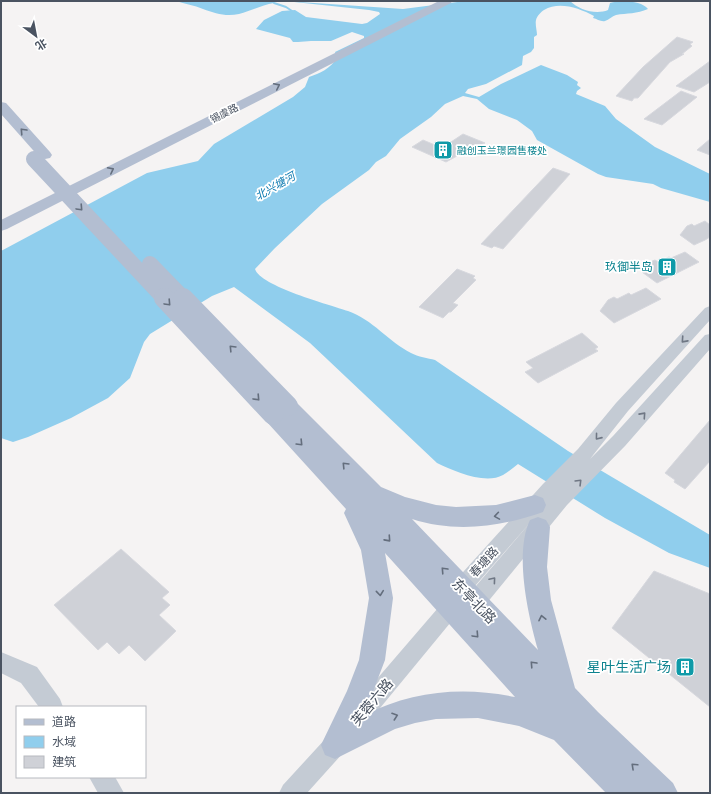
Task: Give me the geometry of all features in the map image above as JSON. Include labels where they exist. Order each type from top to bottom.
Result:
[{"type":"main road","points":[[399,16],[424,1]]},
{"type":"main road","points":[[271,77],[429,1]]},
{"type":"main road","name":"锡虞路","points":[[44,189],[447,1]]},
{"type":"main road","name":"锡虞路","points":[[1,226],[239,98]]},
{"type":"main road","points":[[1,106],[40,157]]},
{"type":"main road","points":[[1,123],[40,157],[280,410]]},
{"type":"main road","name":"东亭北路","points":[[280,410],[335,481],[564,696],[588,722],[663,793]]},
{"type":"main road","name":"东亭北路","points":[[280,410],[370,490],[462,600],[571,738],[627,793]]},
{"type":"main road","points":[[335,481],[362,525],[373,550],[381,598],[372,660],[358,698],[335,745]]},
{"type":"main road","points":[[370,490],[408,508],[451,517],[473,518],[494,516],[546,505],[535,566],[538,600],[545,632],[564,696]]},
{"type":"main road","points":[[335,745],[374,724],[396,715],[418,709],[456,705],[487,706],[510,710],[557,726],[571,738]]},
{"type":"street","name":"春塘路","points":[[591,459],[622,407],[710,311]]},
{"type":"street","name":"春塘路","points":[[462,600],[546,505],[591,459],[619,441],[710,339]]},
{"type":"street","name":"芙蓉六路","points":[[291,793],[462,600]]},
{"type":"street","points":[[1,662],[29,675],[51,706]]},
{"type":"street","points":[[102,778],[112,793]]},
{"type":"water","points":[[176,1],[274,1],[274,3],[239,14],[225,15]]},
{"type":"water","name":"北兴塘河","points":[[285,1],[403,9],[465,1],[570,1],[578,7],[588,11],[598,12],[608,10],[610,3],[625,1],[636,2],[648,9],[636,13],[616,15],[604,21],[600,21],[593,18],[594,16],[576,8],[562,6],[550,7],[544,10],[537,17],[537,35],[534,37],[534,48],[531,52],[523,56],[522,65],[486,84],[468,89],[465,93],[479,97],[501,84],[541,65],[567,75],[578,82],[577,85],[581,88],[576,94],[605,106],[616,119],[655,147],[710,174],[710,202],[661,188],[653,184],[606,177],[598,174],[537,140],[532,131],[517,120],[489,109],[477,99],[463,96],[445,104],[431,117],[400,139],[386,156],[322,204],[255,269],[269,282],[282,288],[312,300],[348,311],[365,319],[395,343],[417,356],[435,360],[568,451],[710,535],[710,568],[669,553],[605,518],[518,464],[503,475],[496,478],[479,478],[452,470],[437,463],[310,343],[234,287],[212,296],[150,334],[144,342],[130,378],[108,398],[71,418],[28,437],[13,442],[1,438],[1,251],[147,173],[198,161],[214,144],[293,97],[305,87],[309,77],[321,72],[331,65],[337,58],[335,52],[364,38],[364,36],[352,32],[331,41],[293,42],[290,38],[256,29],[264,20],[282,11],[295,10],[306,17],[362,24],[367,23],[380,14],[379,12],[369,10]]},
{"type":"building","points":[[677,37],[693,42],[690,44],[692,46],[682,54],[684,54],[670,62],[638,98],[634,98],[632,101],[616,96],[643,67]]},
{"type":"building","points":[[710,61],[710,82],[694,92],[676,86]]},
{"type":"building","points":[[681,91],[697,97],[662,125],[644,119]]},
{"type":"building","name":"融创玉兰璟园售楼处","points":[[463,134],[485,143],[455,155],[457,156],[446,162],[412,147],[423,140],[442,148]]},
{"type":"building","points":[[710,139],[710,155],[697,150]]},
{"type":"building","points":[[553,168],[570,174],[503,249],[494,246],[492,248],[481,244]]},
{"type":"building","points":[[705,221],[710,225],[710,237],[705,240],[694,245],[680,235],[687,226],[692,224],[694,226]]},
{"type":"building","name":"玖御半岛","points":[[685,252],[699,262],[657,283],[642,272],[650,262],[655,260],[658,262]]},
{"type":"building","points":[[457,269],[475,276],[473,278],[476,280],[453,303],[458,305],[451,312],[443,318],[419,307]]},
{"type":"building","points":[[646,288],[661,299],[614,323],[600,311],[608,300],[614,297],[617,299],[629,293],[631,295]]},
{"type":"building","points":[[582,333],[598,347],[595,349],[598,351],[538,383],[525,372],[533,368],[526,362]]},
{"type":"building","points":[[710,420],[710,461],[685,489],[674,482],[675,480],[665,473]]},
{"type":"building","points":[[121,549],[169,592],[162,598],[170,605],[159,615],[176,631],[145,661],[129,645],[119,654],[107,642],[98,650],[54,605]]},
{"type":"building","name":"星叶生活广场","points":[[654,571],[710,594],[710,707],[612,628]]},
{"type":"waterway","points":[[274,3],[286,7],[292,11]]},
{"type":"place","name":"融创玉兰璟园售楼处","points":[[443,150]]},
{"type":"place","name":"玖御半岛","points":[[667,267]]},
{"type":"place","name":"星叶生活广场","points":[[685,667]]}]
